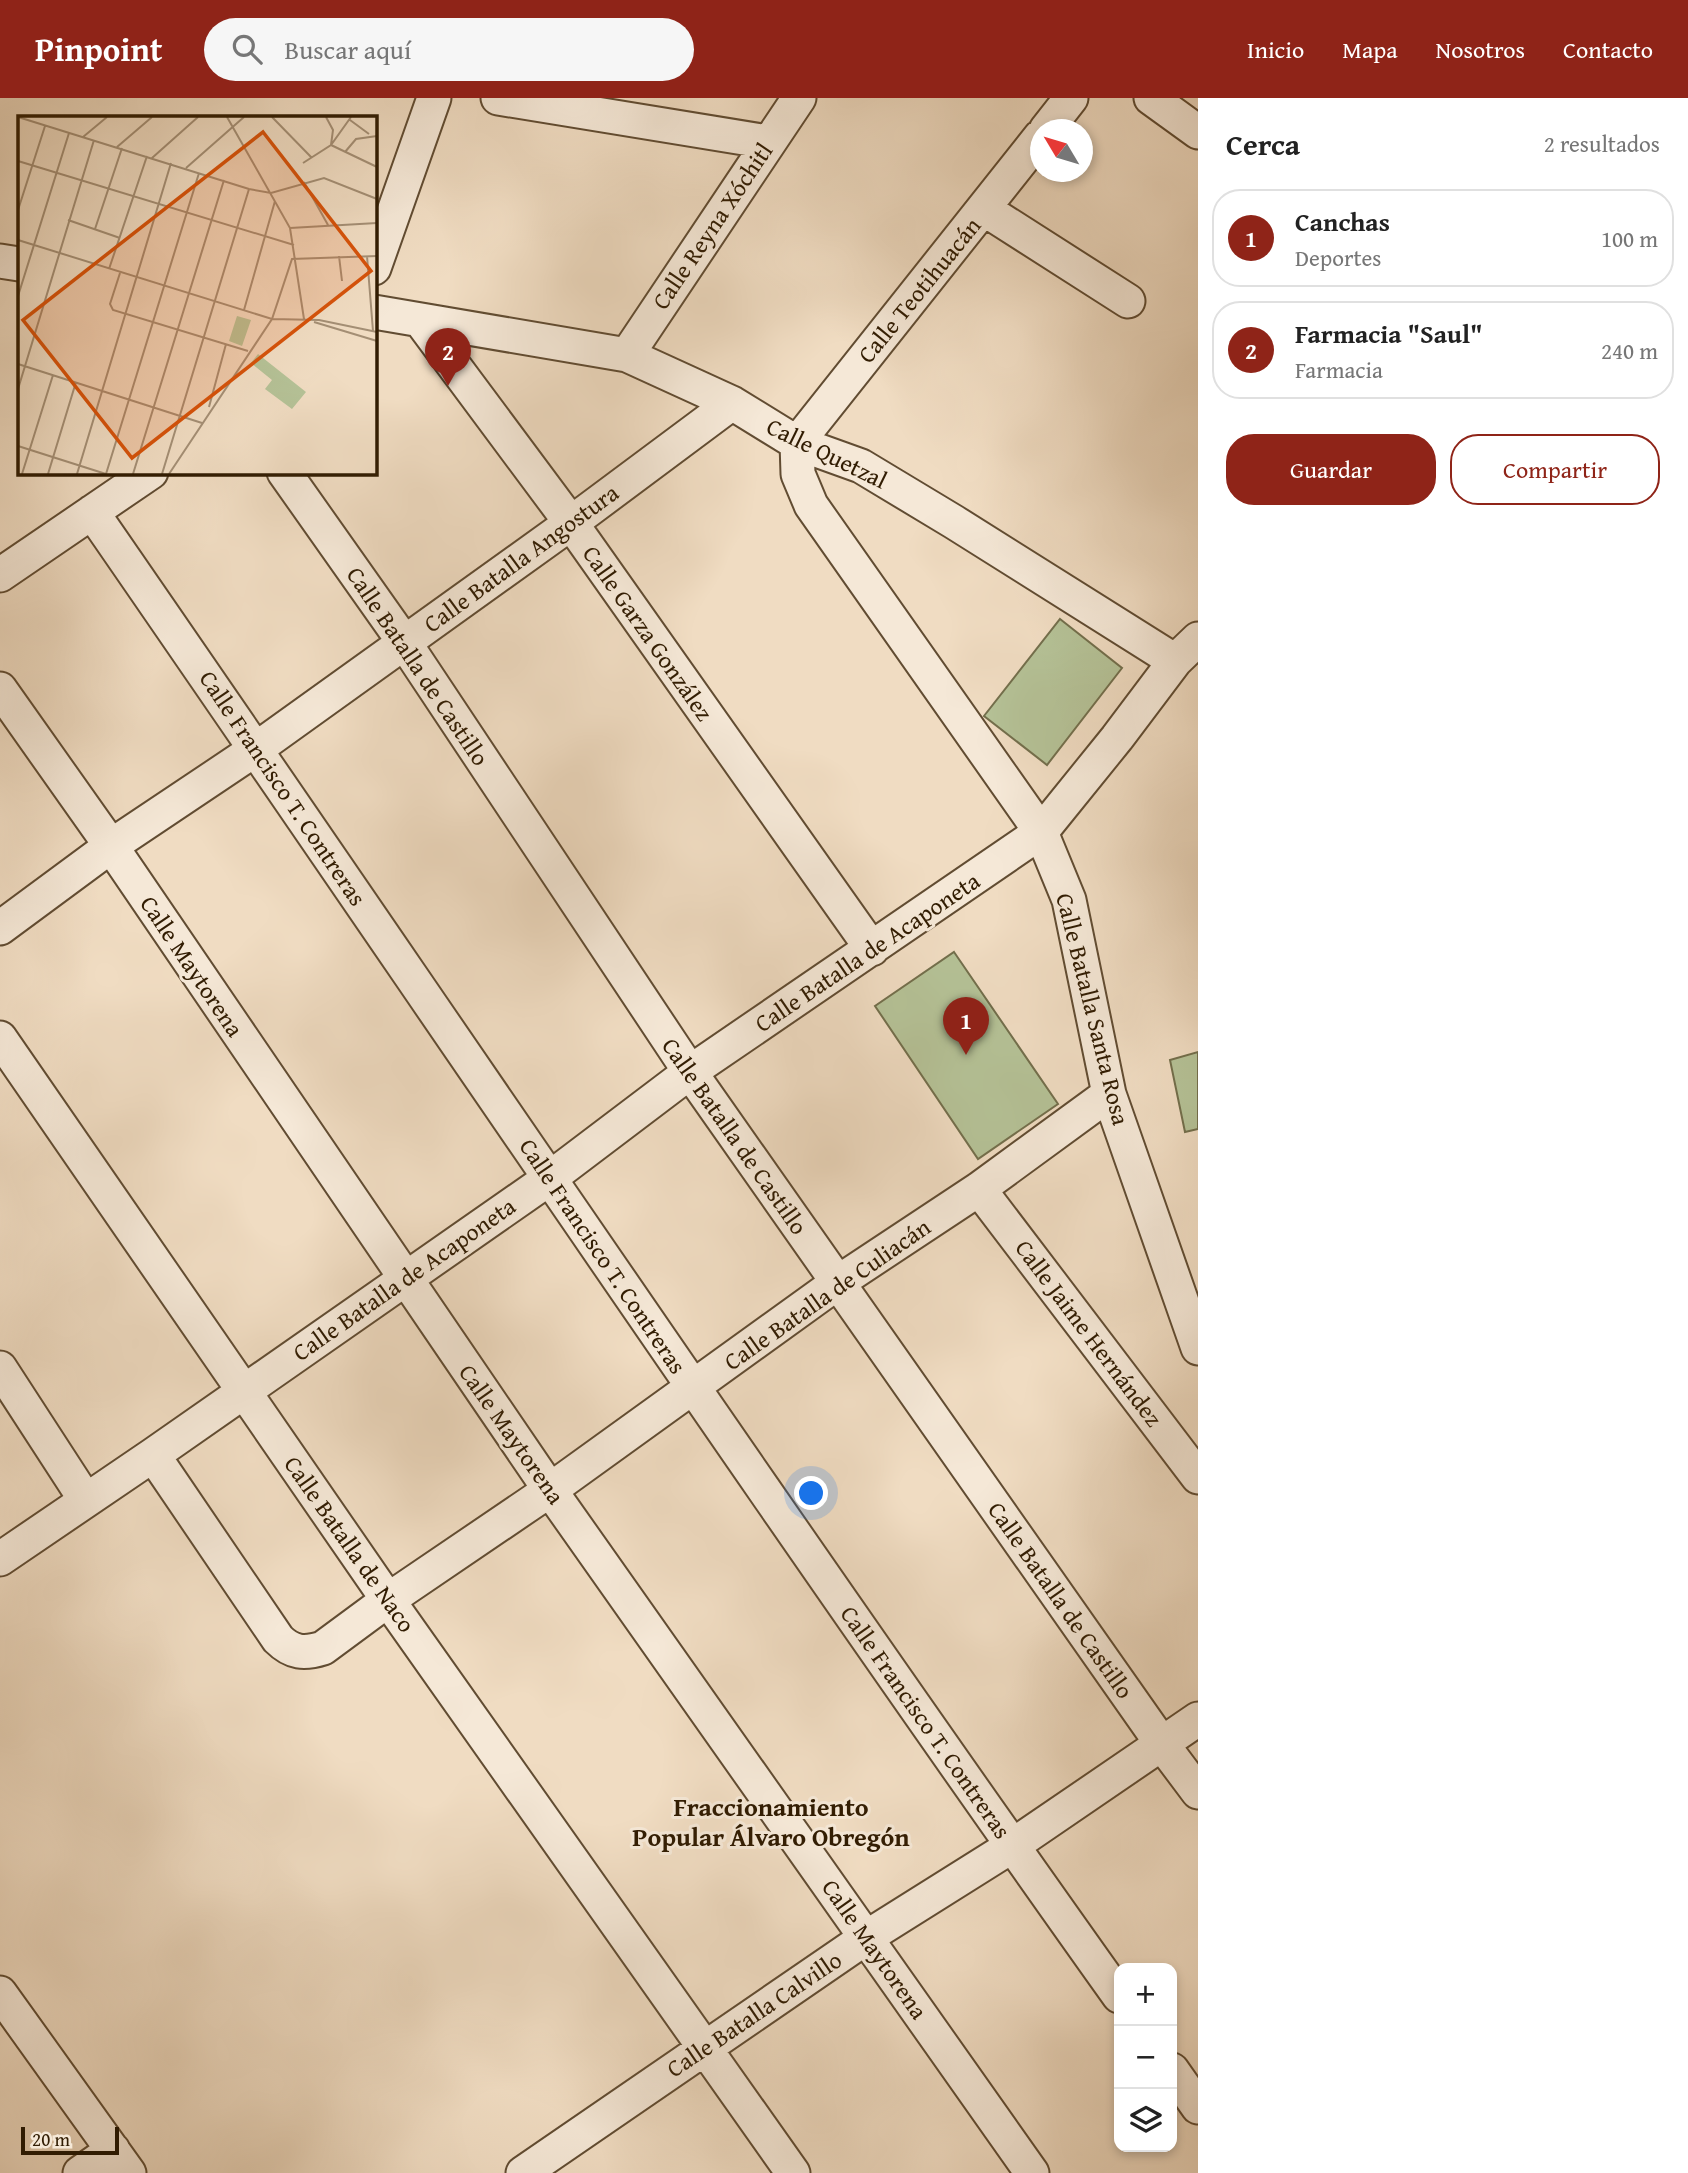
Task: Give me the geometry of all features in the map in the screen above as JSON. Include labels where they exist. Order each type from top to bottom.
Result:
[{"type":"street","points":[[376,262],[434,98]]},
{"type":"street","points":[[498,98],[768,142]]},
{"type":"street","name":"Calle Reyna Xóchitl","points":[[627,355],[799,98]]},
{"type":"street","points":[[1055,119],[1071,98]]},
{"type":"street","points":[[1151,98],[1198,132]]},
{"type":"street","name":"Calle Teotihuacán","points":[[797,443],[1030,151]]},
{"type":"street","points":[[984,209],[1128,302]]},
{"type":"street","points":[[0,261],[18,264]]},
{"type":"street","name":"Calle Quetzal","points":[[376,312],[627,355],[732,403],[797,443],[861,466],[954,522],[1186,650]]},
{"type":"street","name":"Calle Garza González","points":[[420,320],[571,523],[872,949]]},
{"type":"street","name":"Calle Batalla Angostura","points":[[0,928],[111,846],[256,749],[571,523],[732,403]]},
{"type":"street","name":"Calle Batalla Santa Rosa","points":[[797,443],[798,474],[811,505],[1041,832],[1069,900],[1109,1094],[1198,1348]]},
{"type":"street","points":[[0,575],[148,474]]},
{"type":"street","name":"Calle Batalla de Castillo","points":[[285,474],[404,642],[690,1072],[1198,1792]]},
{"type":"street","name":"Calle Francisco T. Contreras","points":[[92,512],[694,1388],[1114,1989]]},
{"type":"street","name":"Calle Batalla de Acaponeta","points":[[0,1559],[550,1178],[690,1072],[1041,832],[1186,650]]},
{"type":"street","name":"Calle Maytorena","points":[[0,689],[111,846],[550,1490],[1032,2173]]},
{"type":"street","name":"Calle Batalla de Naco","points":[[0,1038],[388,1600],[793,2173]]},
{"type":"street","name":"Calle Batalla de Culiacán","points":[[153,1455],[278,1639],[287,1648],[299,1652],[323,1648],[694,1388],[838,1283],[979,1189],[1109,1094]]},
{"type":"street","name":"Calle Jaime Hernández","points":[[979,1189],[1198,1478]]},
{"type":"street","points":[[0,1368],[85,1499]]},
{"type":"street","name":"Calle Batalla Calvillo","points":[[523,2173],[564,2161],[703,2048],[867,1937],[1012,1846],[1198,1719]]},
{"type":"street","points":[[0,1993],[121,2162],[79,2173]]},
{"type":"street","points":[[1177,2077],[1198,2107]]},
{"type":"green space","points":[[1060,619],[1122,668],[1047,765],[984,716]]},
{"type":"green space","points":[[954,952],[1058,1104],[978,1159],[875,1006]]},
{"type":"green space","points":[[1198,1052],[1198,1129],[1185,1132],[1170,1060]]},
{"type":"place","name":"Farmacia \"Saul\"","points":[[448,386]]},
{"type":"place","name":"Canchas","points":[[966,1055]]},
{"type":"district","name":"Fraccionamiento Popular Álvaro Obregón","points":[[771,1821]]}]
